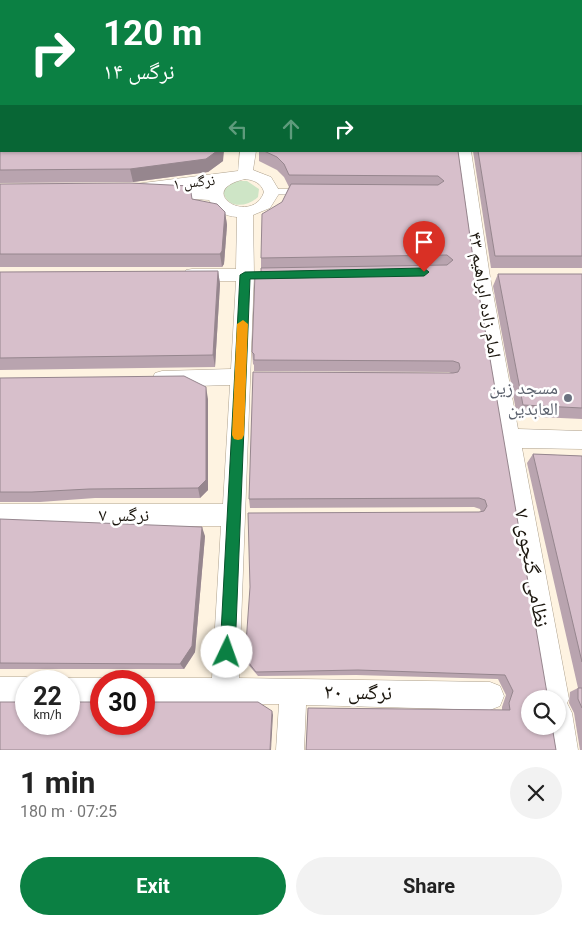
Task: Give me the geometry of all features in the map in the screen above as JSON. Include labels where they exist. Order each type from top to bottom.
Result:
[{"type":"street","points":[[245,174],[248,152]]},
{"type":"street","name":"امام زاده ابراهیم ۴۳","points":[[463,152],[481,277],[508,438]]},
{"type":"street","points":[[245,174],[261,178],[271,186],[272,192],[268,201],[264,205],[245,212],[228,210],[221,207],[214,196],[214,190],[225,178],[245,174]]},
{"type":"street","name":"نرگس ۱","points":[[116,190],[225,178]]},
{"type":"street","name":"نرگس ۱","points":[[133,189],[198,193],[214,196]]},
{"type":"street","points":[[225,691],[239,515],[250,275],[245,212]]},
{"type":"street","points":[[175,275],[250,275]]},
{"type":"street","points":[[481,277],[499,277]]},
{"type":"street","points":[[144,379],[245,377]]},
{"type":"street","points":[[508,438],[582,440]]},
{"type":"street","name":"نظامی گنجوی ۷","points":[[508,438],[553,690]]},
{"type":"street","name":"نرگس ۷","points":[[7,515],[239,515]]},
{"type":"street","points":[[0,690],[15,690]]},
{"type":"street","name":"نرگس ۲۰","points":[[155,691],[293,691],[490,696]]},
{"type":"street","points":[[290,750],[293,691]]},
{"type":"street","points":[[562,735],[564,750]]},
{"type":"lane","points":[[272,192],[310,192]]},
{"type":"green space","points":[[235,181],[247,181],[259,189],[258,197],[243,205],[237,205],[228,201],[223,190]]},
{"type":"building","points":[[0,152],[216,152],[206,159],[130,169],[0,170]]},
{"type":"building","points":[[266,152],[458,152],[474,265],[546,690],[521,690],[521,735],[554,735],[556,750],[306,750],[308,708],[510,710],[509,703],[513,691],[505,675],[358,670],[256,672],[245,658],[250,587],[248,513],[479,512],[484,511],[487,506],[485,500],[479,498],[249,499],[253,372],[453,373],[458,372],[460,368],[459,363],[453,361],[254,360],[252,352],[255,274],[261,272],[261,268],[447,265],[453,260],[447,255],[261,258],[262,214],[282,202],[291,184],[438,185],[444,181],[438,176],[289,175],[284,164],[277,157]]},
{"type":"building","points":[[478,152],[582,152],[582,256],[495,256]]},
{"type":"building","points":[[130,183],[190,186],[192,199],[217,204],[225,212],[222,251],[220,254],[0,254],[0,184]]},
{"type":"building","points":[[218,271],[213,355],[0,358],[0,272]]},
{"type":"building","points":[[498,274],[582,274],[582,408],[523,405]]},
{"type":"building","points":[[184,376],[206,387],[206,480],[198,488],[0,492],[0,378]]},
{"type":"building","points":[[533,454],[582,456],[582,662]]},
{"type":"building","points":[[0,519],[202,527],[192,646],[180,664],[0,663]]},
{"type":"building","points":[[578,688],[582,688],[582,708],[578,699]]},
{"type":"building","points":[[0,702],[15,702],[15,735],[80,735],[80,702],[90,702],[90,735],[155,735],[155,702],[258,702],[272,711],[270,750],[0,750]]},
{"type":"slow traffic","points":[[238,435],[243,324]]},
{"type":"place","name":"مسجد زین العابدین","points":[[568,398]]},
{"type":"route","points":[[227,652],[245,275],[424,272]]}]
